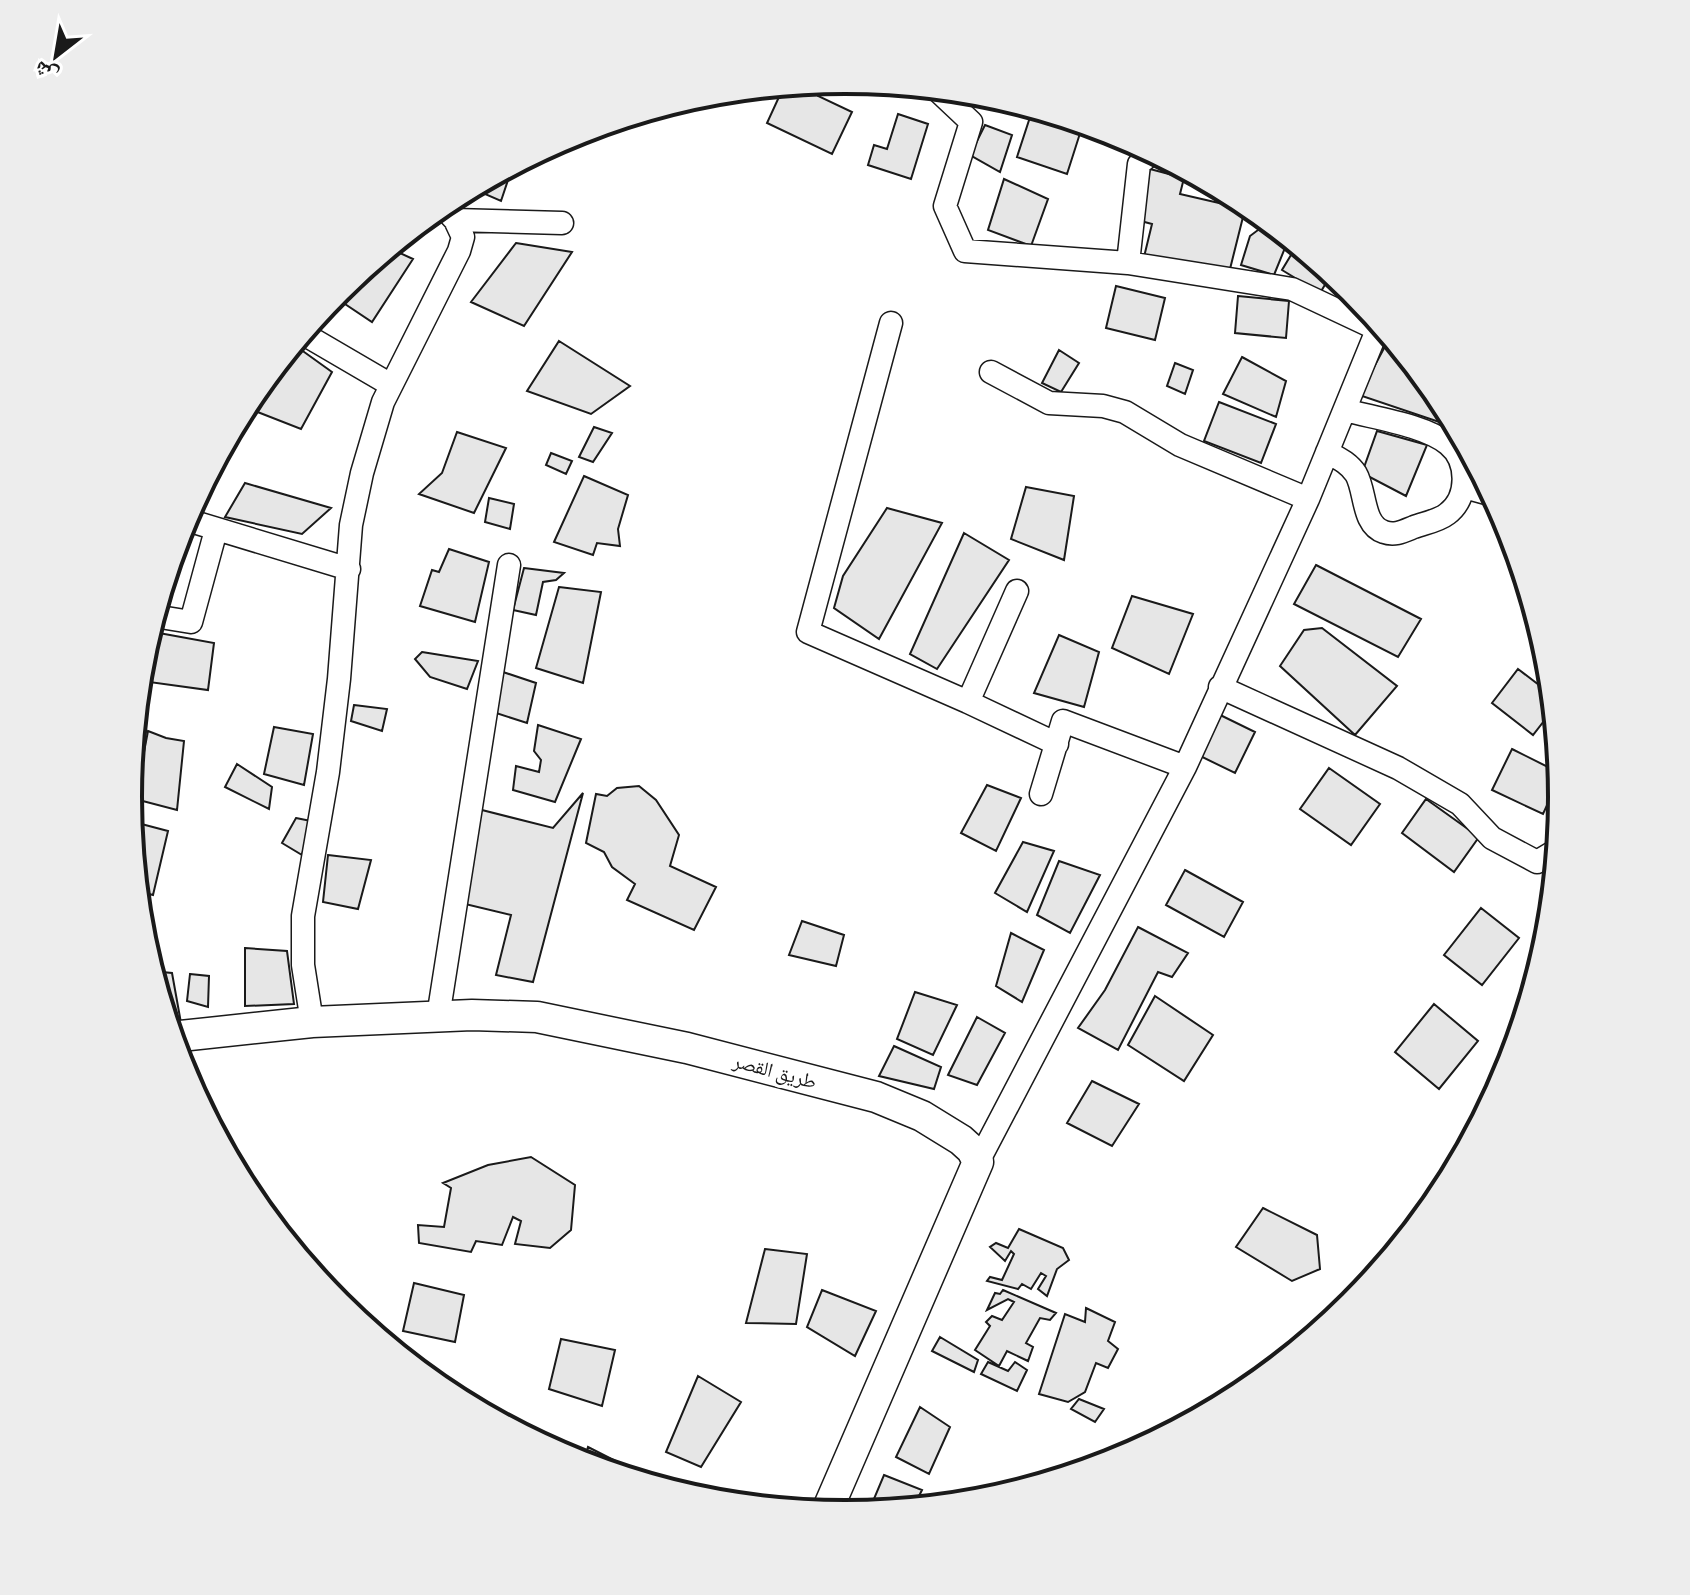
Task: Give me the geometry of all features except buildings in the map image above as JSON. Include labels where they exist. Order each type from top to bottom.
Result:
[{"type":"street","points":[[950,102],[971,122],[945,206],[965,251],[1128,263],[1292,289],[1359,318]]},
{"type":"street","points":[[1128,263],[1139,164],[1143,161]]},
{"type":"street","points":[[453,213],[562,223]]},
{"type":"street","points":[[312,1022],[303,965],[303,916],[328,772],[351,525],[362,473],[383,402],[459,251],[463,237],[450,216]]},
{"type":"street","points":[[891,323],[808,632],[1057,744]]},
{"type":"street","points":[[831,1500],[978,1162],[1185,767],[1308,499],[1375,335]]},
{"type":"street","points":[[312,339],[391,385]]},
{"type":"street","points":[[991,372],[1049,403],[1103,406],[1125,412],[1180,445],[1308,499]]},
{"type":"street","points":[[1327,452],[1350,467],[1361,485],[1371,521],[1385,532],[1397,533],[1441,518],[1456,506],[1464,487],[1462,465],[1458,455],[1446,442],[1423,431],[1345,410]]},
{"type":"street","points":[[1464,487],[1478,491]]},
{"type":"street","points":[[197,523],[349,569]]},
{"type":"street","points":[[164,618],[191,622],[216,530]]},
{"type":"street","points":[[438,1017],[509,565]]},
{"type":"street","points":[[968,702],[1017,591]]},
{"type":"street","points":[[1220,687],[1398,768],[1460,804],[1492,838],[1519,855],[1537,862],[1546,857]]},
{"type":"street","points":[[1041,794],[1063,721],[1185,767]]},
{"type":"street","name":"طريق القصر","points":[[183,1036],[312,1022],[537,1017],[687,1048],[876,1097],[922,1116],[961,1140],[972,1150],[978,1162]]}]
